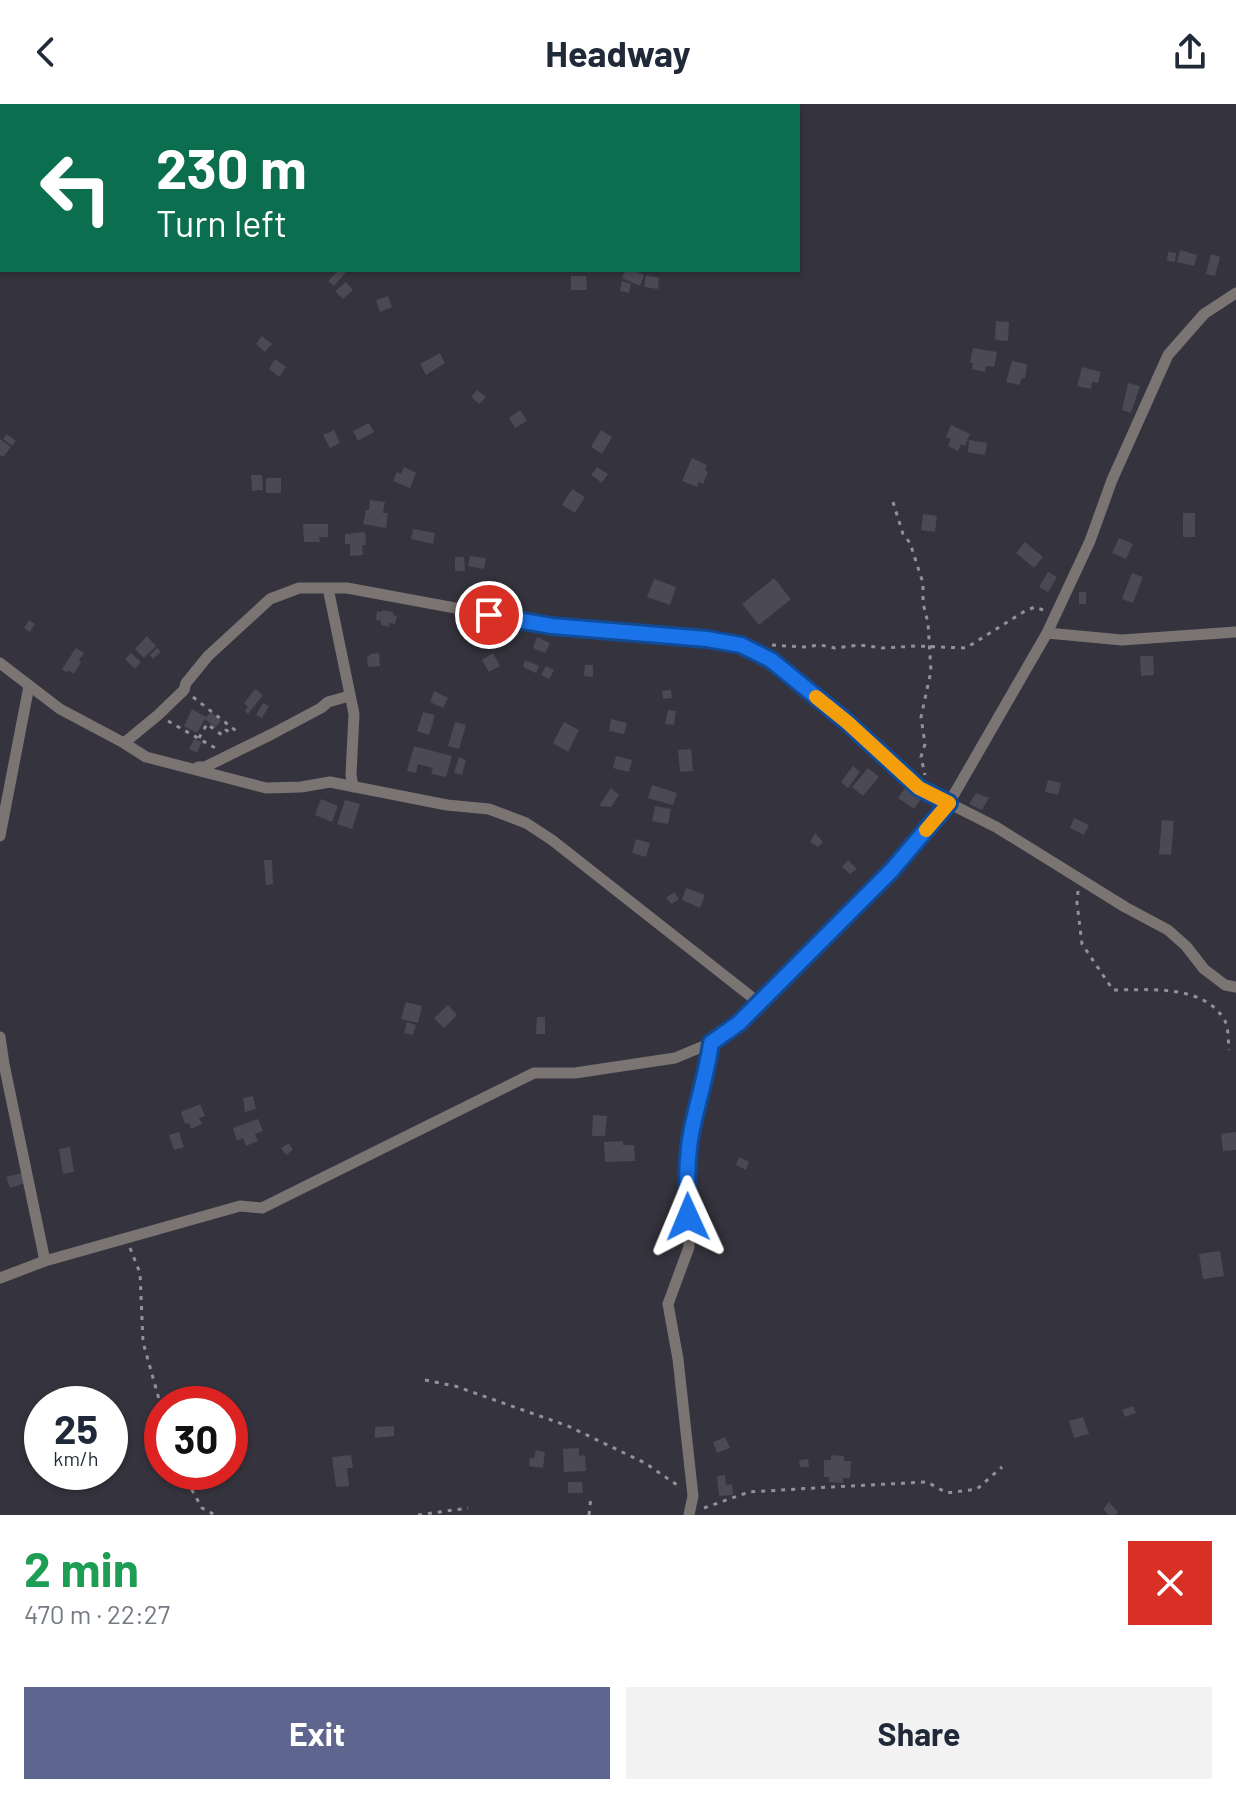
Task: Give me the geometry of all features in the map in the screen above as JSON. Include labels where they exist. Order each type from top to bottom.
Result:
[{"type":"street","points":[[0,1278],[45,1261],[240,1206],[262,1208],[534,1073],[575,1073],[675,1058],[711,1043],[739,1023],[891,871],[949,803],[1047,633],[1090,541],[1112,480],[1168,355],[1204,314],[1236,293]]},
{"type":"street","points":[[124,743],[184,690],[186,683],[208,656],[270,599],[299,588],[347,588],[552,626],[707,639],[741,645],[771,660],[847,722],[919,788],[996,827],[1168,930],[1204,969],[1225,985],[1236,987]]},
{"type":"street","points":[[328,588],[354,714],[353,787]]},
{"type":"street","points":[[1047,633],[1122,640],[1236,632]]},
{"type":"street","points":[[0,663],[60,709],[146,757],[266,788],[330,782],[447,805],[489,809],[526,823],[564,849],[758,1002]]},
{"type":"street","points":[[0,836],[29,686]]},
{"type":"street","points":[[185,766],[205,767],[328,702],[349,696]]},
{"type":"street","points":[[0,1037],[45,1261]]},
{"type":"street","points":[[689,1514],[693,1496],[678,1359],[668,1304],[689,1247],[687,1187],[691,1132],[707,1072],[711,1043]]},
{"type":"path","points":[[893,502],[923,583],[923,603],[928,623],[931,671],[921,717],[925,744],[921,757],[926,791]]},
{"type":"path","points":[[760,655],[769,645],[966,648],[1035,607],[1055,615]]},
{"type":"path","points":[[184,690],[251,744]]},
{"type":"path","points":[[158,715],[229,755]]},
{"type":"path","points":[[199,738],[207,724],[222,735],[234,728]]},
{"type":"path","points":[[1080,878],[1077,903],[1082,944],[1113,990],[1185,993],[1206,1000],[1225,1021],[1229,1050]]},
{"type":"path","points":[[125,1238],[140,1273],[143,1342],[155,1386]]},
{"type":"path","points":[[425,1380],[455,1386],[568,1426],[645,1463],[693,1496]]},
{"type":"path","points":[[689,1514],[749,1492],[927,1482],[947,1493],[977,1489],[1002,1467]]},
{"type":"path","points":[[192,1490],[202,1508],[215,1515]]},
{"type":"path","points":[[589,1515],[591,1496]]},
{"type":"path","points":[[418,1515],[468,1508]]},
{"type":"building","points":[[1180,250],[1197,255],[1194,266],[1177,262]]},
{"type":"building","points":[[1168,252],[1176,253],[1175,262],[1167,261]]},
{"type":"building","points":[[1211,254],[1220,257],[1215,276],[1206,274]]},
{"type":"building","points":[[337,272],[346,272],[334,286],[328,281]]},
{"type":"building","points":[[624,272],[644,275],[640,286],[622,278]]},
{"type":"building","points":[[646,275],[659,278],[658,289],[644,287]]},
{"type":"building","points":[[571,276],[586,276],[587,290],[571,290]]},
{"type":"building","points":[[622,281],[631,284],[629,293],[620,291]]},
{"type":"building","points":[[346,282],[353,290],[343,299],[335,291]]},
{"type":"building","points":[[388,296],[392,307],[380,312],[376,300]]},
{"type":"building","points":[[996,321],[1009,322],[1008,341],[995,340]]},
{"type":"building","points":[[262,336],[272,344],[265,352],[256,344]]},
{"type":"building","points":[[973,348],[997,352],[994,367],[986,366],[985,372],[972,369]]},
{"type":"building","points":[[440,353],[445,363],[426,375],[420,364]]},
{"type":"building","points":[[275,359],[286,367],[279,377],[269,369]]},
{"type":"building","points":[[1012,361],[1027,364],[1025,378],[1021,379],[1020,385],[1006,382]]},
{"type":"building","points":[[1082,367],[1101,372],[1098,383],[1092,382],[1091,389],[1077,386]]},
{"type":"building","points":[[1128,383],[1140,386],[1131,413],[1122,410]]},
{"type":"building","points":[[477,390],[486,397],[479,404],[471,397]]},
{"type":"building","points":[[520,410],[527,421],[515,428],[509,418]]},
{"type":"building","points":[[369,423],[374,432],[358,441],[353,431]]},
{"type":"building","points":[[951,425],[970,434],[965,446],[961,444],[958,451],[948,446],[951,439],[946,437]]},
{"type":"building","points":[[334,430],[340,443],[330,448],[323,435]]},
{"type":"building","points":[[601,430],[612,437],[602,454],[591,447]]},
{"type":"building","points":[[7,434],[16,441],[12,446],[3,439]]},
{"type":"building","points":[[0,439],[11,447],[3,457],[0,455]]},
{"type":"building","points":[[969,440],[987,443],[985,455],[968,452]]},
{"type":"building","points":[[692,458],[707,465],[705,470],[708,472],[703,484],[699,482],[697,487],[682,481]]},
{"type":"building","points":[[404,467],[416,473],[410,488],[393,481],[397,472],[401,474]]},
{"type":"building","points":[[597,467],[608,474],[602,483],[591,475]]},
{"type":"building","points":[[251,475],[262,475],[263,490],[252,491]]},
{"type":"building","points":[[266,478],[281,478],[281,493],[266,493]]},
{"type":"building","points":[[572,489],[585,497],[575,513],[562,505]]},
{"type":"building","points":[[370,500],[385,502],[383,513],[388,513],[386,528],[363,524]]},
{"type":"building","points":[[1183,513],[1195,513],[1195,537],[1183,537]]},
{"type":"building","points":[[923,514],[937,516],[935,532],[921,530]]},
{"type":"building","points":[[303,524],[328,524],[328,537],[319,537],[320,542],[304,542]]},
{"type":"building","points":[[413,529],[435,533],[433,544],[411,539]]},
{"type":"building","points":[[365,532],[363,555],[350,556],[350,544],[345,544],[345,534]]},
{"type":"building","points":[[1119,538],[1133,544],[1126,559],[1112,553]]},
{"type":"building","points":[[1025,542],[1043,557],[1034,568],[1016,553]]},
{"type":"building","points":[[470,556],[486,558],[484,569],[468,566]]},
{"type":"building","points":[[455,557],[464,557],[465,571],[455,571]]},
{"type":"building","points":[[1048,572],[1057,577],[1048,592],[1039,587]]},
{"type":"building","points":[[1132,573],[1143,577],[1133,603],[1122,599]]},
{"type":"building","points":[[774,578],[791,599],[759,625],[742,604]]},
{"type":"building","points":[[654,579],[676,587],[670,605],[647,597]]},
{"type":"building","points":[[1079,592],[1086,592],[1086,604],[1079,604]]},
{"type":"building","points":[[377,611],[397,616],[395,624],[389,623],[389,627],[376,620]]},
{"type":"building","points":[[29,620],[35,624],[30,632],[24,628]]},
{"type":"building","points":[[147,636],[156,646],[144,658],[135,649]]},
{"type":"building","points":[[537,637],[550,643],[545,653],[533,648]]},
{"type":"building","points":[[76,648],[84,653],[79,660],[81,662],[74,674],[68,670],[67,673],[62,669]]},
{"type":"building","points":[[157,648],[161,652],[153,659],[150,655]]},
{"type":"building","points":[[131,653],[141,662],[135,669],[125,659]]},
{"type":"building","points":[[379,653],[380,666],[368,667],[367,657]]},
{"type":"building","points":[[493,653],[500,666],[489,672],[482,660]]},
{"type":"building","points":[[1140,656],[1153,656],[1154,675],[1141,676]]},
{"type":"building","points":[[525,660],[539,666],[536,673],[523,667]]},
{"type":"building","points":[[585,665],[593,665],[593,677],[584,676]]},
{"type":"building","points":[[546,666],[554,670],[549,679],[541,675]]},
{"type":"building","points":[[255,689],[263,695],[248,714],[244,703]]},
{"type":"building","points":[[671,690],[672,698],[663,699],[662,691]]},
{"type":"building","points":[[434,691],[448,698],[443,708],[430,702]]},
{"type":"building","points":[[263,703],[269,706],[262,718],[256,715]]},
{"type":"building","points":[[192,709],[206,717],[211,712],[221,721],[215,728],[205,719],[197,733],[184,726]]},
{"type":"building","points":[[668,710],[676,711],[674,725],[665,724]]},
{"type":"building","points":[[423,712],[435,715],[429,735],[417,731]]},
{"type":"building","points":[[611,719],[627,723],[624,734],[609,731]]},
{"type":"building","points":[[455,722],[466,725],[459,749],[448,746]]},
{"type":"building","points":[[564,722],[579,730],[568,752],[553,743]]},
{"type":"building","points":[[194,739],[202,742],[197,753],[189,749]]},
{"type":"building","points":[[414,746],[452,756],[446,777],[431,774],[433,768],[418,764],[416,773],[407,771]]},
{"type":"building","points":[[691,749],[693,771],[680,772],[678,750]]},
{"type":"building","points":[[616,756],[632,760],[629,772],[613,768]]},
{"type":"building","points":[[459,757],[466,760],[462,775],[454,773]]},
{"type":"building","points":[[853,766],[860,772],[848,788],[841,782]]},
{"type":"building","points":[[868,768],[879,777],[863,796],[852,787]]},
{"type":"building","points":[[1048,780],[1061,783],[1058,795],[1045,792]]},
{"type":"building","points":[[909,782],[925,793],[914,809],[898,798]]},
{"type":"building","points":[[652,785],[677,793],[673,805],[648,798]]},
{"type":"building","points":[[611,788],[619,795],[611,807],[599,806]]},
{"type":"building","points":[[976,793],[989,798],[982,810],[969,804]]},
{"type":"building","points":[[321,799],[338,806],[332,822],[315,815]]},
{"type":"building","points":[[345,800],[360,804],[352,829],[337,824]]},
{"type":"building","points":[[655,806],[671,809],[668,824],[652,821]]},
{"type":"building","points":[[1074,818],[1089,825],[1084,835],[1070,828]]},
{"type":"building","points":[[1162,820],[1174,821],[1171,855],[1159,854]]},
{"type":"building","points":[[815,833],[823,842],[818,847],[810,842]]},
{"type":"building","points":[[636,839],[650,843],[646,857],[632,853]]},
{"type":"building","points":[[264,860],[272,860],[273,884],[266,885]]},
{"type":"building","points":[[848,860],[857,869],[850,874],[842,867]]},
{"type":"building","points":[[686,888],[705,895],[700,908],[682,900]]},
{"type":"building","points":[[674,892],[679,899],[672,904],[666,898]]},
{"type":"building","points":[[406,1002],[422,1006],[418,1023],[401,1019]]},
{"type":"building","points":[[448,1005],[457,1015],[444,1028],[434,1018]]},
{"type":"building","points":[[537,1017],[545,1017],[545,1034],[536,1034]]},
{"type":"building","points":[[407,1022],[416,1025],[413,1035],[404,1033]]},
{"type":"building","points":[[253,1096],[256,1109],[245,1112],[243,1098]]},
{"type":"building","points":[[200,1104],[205,1116],[199,1118],[202,1124],[191,1129],[189,1123],[185,1124],[181,1112]]},
{"type":"building","points":[[593,1115],[607,1116],[605,1136],[592,1136]]},
{"type":"building","points":[[258,1119],[263,1131],[255,1134],[258,1141],[246,1146],[243,1138],[237,1141],[233,1128]]},
{"type":"building","points":[[179,1132],[184,1147],[174,1150],[169,1135]]},
{"type":"building","points":[[1236,1132],[1236,1150],[1223,1151],[1221,1134]]},
{"type":"building","points":[[623,1141],[623,1145],[634,1145],[635,1161],[605,1162],[604,1142]]},
{"type":"building","points":[[289,1143],[293,1150],[286,1155],[281,1148]]},
{"type":"building","points":[[70,1147],[74,1172],[63,1174],[59,1149]]},
{"type":"building","points":[[739,1157],[749,1162],[746,1170],[736,1165]]},
{"type":"building","points":[[22,1173],[25,1183],[10,1188],[6,1177]]},
{"type":"building","points":[[671,1236],[672,1248],[662,1249],[661,1237]]},
{"type":"building","points":[[1220,1251],[1224,1276],[1203,1279],[1199,1254]]},
{"type":"building","points":[[1133,1406],[1136,1413],[1125,1417],[1122,1410]]},
{"type":"building","points":[[1083,1417],[1089,1434],[1074,1438],[1069,1421]]},
{"type":"building","points":[[394,1426],[394,1436],[375,1438],[375,1427]]},
{"type":"building","points":[[725,1437],[730,1448],[717,1453],[713,1442]]},
{"type":"building","points":[[579,1448],[579,1456],[585,1455],[586,1471],[564,1472],[563,1449]]},
{"type":"building","points":[[536,1450],[545,1452],[543,1468],[529,1466]]},
{"type":"building","points":[[351,1455],[353,1468],[347,1468],[349,1486],[336,1487],[332,1457]]},
{"type":"building","points":[[831,1455],[844,1456],[844,1461],[851,1461],[850,1478],[843,1478],[843,1483],[829,1482],[829,1477],[824,1477],[824,1460],[831,1460]]},
{"type":"building","points":[[808,1459],[809,1467],[800,1467],[799,1460]]},
{"type":"building","points":[[725,1475],[726,1485],[732,1484],[733,1495],[719,1496],[717,1476]]},
{"type":"building","points":[[568,1482],[582,1482],[583,1493],[568,1493]]},
{"type":"building","points":[[1109,1502],[1118,1512],[1115,1515],[1109,1515],[1103,1509]]},
{"type":"slow traffic","points":[[816,697],[919,788],[949,803],[926,830]]},
{"type":"route","points":[[489,615],[552,626],[707,639],[741,645],[771,660],[847,722],[919,788],[949,803],[891,871],[739,1023],[711,1043],[707,1072],[691,1132],[688,1217]]}]
